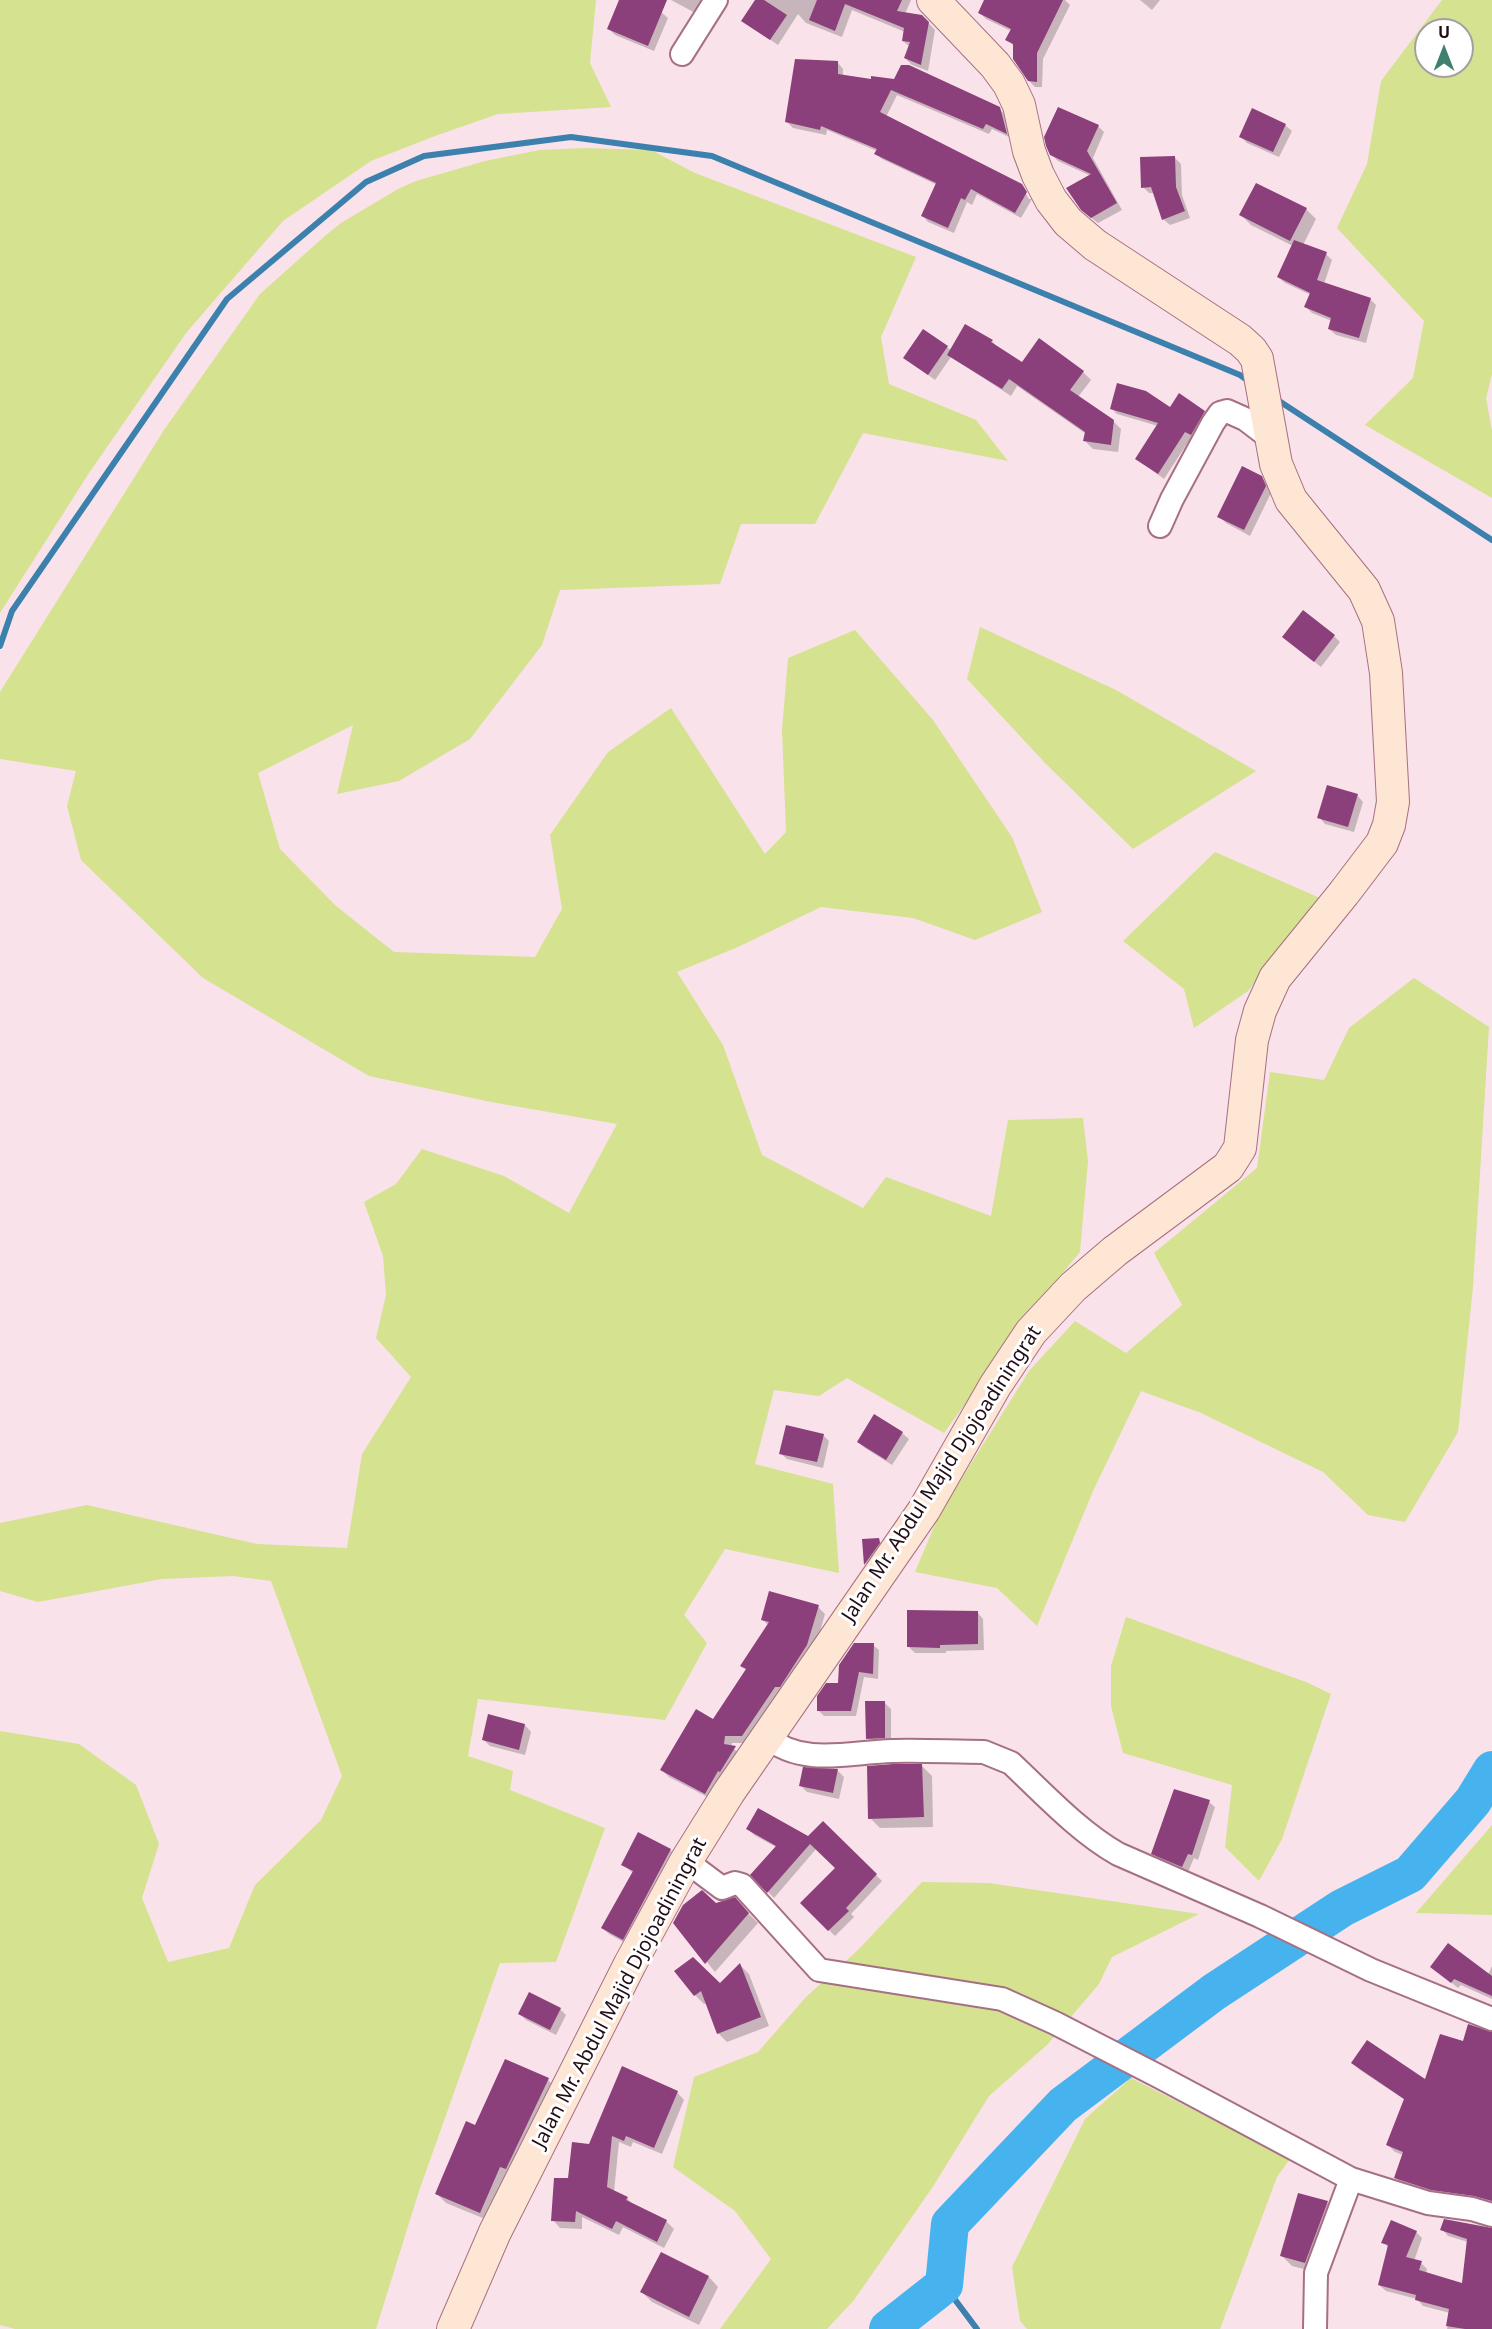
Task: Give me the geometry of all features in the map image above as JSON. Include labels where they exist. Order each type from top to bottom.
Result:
[{"type":"street","points":[[682,54],[716,0]]},
{"type":"street","name":"Jalan Mr. Abdul Majid Djojoadiningrat","points":[[453,2329],[495,2232],[630,1964],[686,1861],[729,1792],[924,1510],[995,1386],[1031,1332],[1073,1287],[1115,1251],[1228,1167],[1236,1157],[1240,1148],[1252,1040],[1260,1011],[1275,978],[1382,843],[1394,802],[1386,673],[1378,621],[1364,590],[1291,500],[1276,464],[1257,359],[1240,340],[1095,245],[1068,222],[1051,200],[1038,175],[1029,152],[1019,105],[1010,84],[933,0]]},
{"type":"street","points":[[1160,526],[1182,480],[1220,413],[1227,411],[1269,430]]},
{"type":"street","points":[[767,1737],[780,1748],[817,1756],[892,1750],[984,1752],[1011,1763],[1105,1846],[1260,1916],[1371,1970],[1492,2019]]},
{"type":"street","points":[[686,1861],[722,1888],[735,1883],[742,1885],[819,1970],[1002,1999],[1160,2077],[1351,2179],[1428,2203],[1472,2209],[1492,2215]]},
{"type":"street","points":[[1315,2329],[1316,2273],[1351,2179]]},
{"type":"green space","points":[[0,0],[596,0],[590,63],[611,107],[498,114],[371,161],[283,221],[186,333],[89,473],[0,613]]},
{"type":"green space","points":[[1442,0],[1492,0],[1492,374],[1486,398],[1492,431],[1492,498],[1365,425],[1413,378],[1424,321],[1337,228],[1367,164],[1381,81],[1414,37],[1414,78],[1474,78],[1474,18],[1428,18]]},
{"type":"green space","points":[[585,148],[651,150],[695,173],[916,257],[881,337],[889,384],[976,420],[1008,461],[863,433],[815,524],[741,524],[720,584],[560,590],[542,645],[470,739],[399,781],[337,794],[353,725],[258,773],[280,849],[336,906],[394,952],[535,957],[562,909],[550,835],[608,752],[671,708],[765,854],[786,832],[782,730],[788,658],[855,630],[933,720],[1012,837],[1042,912],[975,940],[913,918],[821,907],[738,947],[677,972],[723,1045],[762,1155],[863,1208],[886,1177],[991,1216],[1008,1120],[1083,1118],[1088,1161],[1080,1252],[1041,1299],[944,1433],[847,1378],[819,1396],[774,1390],[755,1464],[833,1484],[839,1573],[725,1549],[684,1615],[707,1643],[665,1720],[478,1699],[468,1756],[513,1771],[510,1790],[605,1828],[556,1962],[500,1963],[419,2191],[376,2329],[15,2329],[0,2325],[0,1731],[79,1744],[136,1785],[159,1844],[142,1898],[168,1962],[229,1948],[255,1885],[321,1820],[342,1776],[271,1581],[233,1576],[162,1579],[38,1602],[0,1591],[0,1523],[87,1505],[257,1544],[347,1548],[362,1454],[411,1377],[376,1338],[386,1295],[383,1256],[364,1202],[396,1184],[422,1149],[504,1176],[569,1213],[617,1124],[491,1102],[369,1076],[203,978],[81,860],[67,806],[76,771],[0,759],[0,692],[164,430],[260,294],[341,223],[398,189],[416,181],[485,161],[540,150]]},
{"type":"green space","points":[[980,627],[1116,690],[1256,771],[1133,849],[1045,763],[967,679]]},
{"type":"green space","points":[[1215,852],[1320,898],[1248,991],[1194,1028],[1184,989],[1123,941]]},
{"type":"green space","points":[[1414,978],[1489,1027],[1473,1287],[1458,1432],[1405,1522],[1368,1515],[1323,1472],[1201,1413],[1141,1391],[1093,1491],[1037,1626],[997,1588],[915,1572],[939,1515],[1029,1371],[1075,1321],[1126,1353],[1182,1305],[1154,1253],[1257,1168],[1270,1072],[1324,1080],[1349,1028]]},
{"type":"green space","points":[[1126,1617],[1306,1682],[1331,1694],[1282,1839],[1259,1881],[1225,1847],[1232,1785],[1123,1753],[1111,1706],[1111,1666]]},
{"type":"green space","points":[[1492,1825],[1492,1915],[1416,1913]]},
{"type":"green space","points":[[922,1882],[989,1883],[1199,1914],[1112,1957],[1099,1984],[1047,2045],[989,2096],[932,2188],[854,2300],[827,2329],[720,2329],[771,2259],[735,2211],[673,2167],[694,2077],[758,2052],[806,1997],[857,1951]]},
{"type":"green space","points":[[1131,2078],[1290,2159],[1277,2177],[1220,2329],[1027,2329],[1020,2321],[1012,2267],[1085,2119]]},
{"type":"building","points":[[619,0],[667,0],[648,46],[607,29]]},
{"type":"building","points":[[755,0],[764,0],[787,15],[770,40],[741,21]]},
{"type":"building","points":[[817,0],[902,0],[897,11],[922,15],[929,22],[921,65],[904,58],[910,42],[902,41],[904,28],[845,4],[835,31],[809,20]]},
{"type":"building","points":[[984,0],[1063,0],[1037,53],[1037,82],[1028,81],[1013,59],[1013,44],[1005,40],[1011,29],[978,13]]},
{"type":"building","points":[[795,59],[838,61],[838,74],[871,79],[871,76],[894,79],[901,65],[909,65],[1000,107],[1007,134],[986,124],[983,129],[891,90],[880,112],[1022,184],[1027,192],[1015,213],[971,189],[965,200],[961,198],[948,228],[921,216],[936,183],[874,154],[877,149],[821,126],[820,130],[785,122]]},
{"type":"building","points":[[1058,107],[1099,125],[1087,151],[1117,203],[1091,218],[1081,210],[1066,188],[1091,174],[1050,155],[1046,146],[1044,137]]},
{"type":"building","points":[[1252,108],[1286,124],[1273,152],[1239,137]]},
{"type":"building","points":[[1175,156],[1176,187],[1185,211],[1162,220],[1151,187],[1141,188],[1140,157]]},
{"type":"building","points":[[1256,183],[1307,208],[1290,241],[1239,215]]},
{"type":"building","points":[[1294,240],[1327,252],[1317,280],[1371,298],[1359,338],[1328,329],[1331,318],[1304,307],[1310,293],[1277,277]]},
{"type":"building","points":[[965,324],[993,340],[991,342],[1022,362],[1039,338],[1084,371],[1070,390],[1114,420],[1111,445],[1083,441],[1085,432],[1009,379],[1002,389],[947,355]]},
{"type":"building","points":[[923,329],[948,346],[928,375],[903,358]]},
{"type":"building","points":[[1117,383],[1146,391],[1170,407],[1179,393],[1205,411],[1191,435],[1185,432],[1158,474],[1135,459],[1158,423],[1110,409]]},
{"type":"building","points":[[1242,466],[1262,476],[1266,486],[1244,530],[1217,517]]},
{"type":"building","points":[[1303,610],[1335,635],[1314,662],[1282,637]]},
{"type":"building","points":[[1327,785],[1358,794],[1348,827],[1317,818]]},
{"type":"building","points":[[874,1414],[903,1432],[886,1460],[857,1442]]},
{"type":"building","points":[[786,1425],[824,1434],[817,1462],[779,1454]]},
{"type":"building","points":[[879,1538],[880,1543],[864,1565],[862,1539]]},
{"type":"building","points":[[769,1591],[819,1605],[807,1645],[780,1687],[775,1687],[742,1736],[725,1736],[724,1744],[736,1746],[705,1794],[660,1770],[696,1709],[713,1719],[746,1669],[740,1666],[769,1622],[761,1620]]},
{"type":"building","points":[[907,1610],[978,1611],[978,1644],[940,1645],[940,1648],[907,1647]]},
{"type":"building","points":[[854,1643],[874,1643],[873,1674],[859,1672],[851,1711],[817,1711],[817,1696],[826,1683],[838,1683],[839,1665]]},
{"type":"building","points":[[865,1701],[885,1701],[885,1738],[866,1739]]},
{"type":"building","points":[[488,1714],[525,1724],[519,1750],[482,1740]]},
{"type":"building","points":[[922,1764],[924,1817],[868,1819],[867,1766]]},
{"type":"building","points":[[803,1767],[838,1769],[833,1793],[799,1786]]},
{"type":"building","points":[[1174,1789],[1210,1800],[1192,1855],[1188,1854],[1182,1867],[1151,1854]]},
{"type":"building","points":[[758,1808],[808,1836],[823,1821],[877,1874],[846,1908],[849,1911],[828,1931],[800,1903],[835,1868],[810,1844],[767,1893],[750,1875],[776,1846],[746,1829]]},
{"type":"building","points":[[638,1832],[671,1849],[623,1940],[601,1928],[633,1871],[621,1865]]},
{"type":"building","points":[[702,1890],[716,1903],[735,1897],[749,1913],[705,1964],[673,1923],[683,1905]]},
{"type":"building","points":[[1448,1943],[1492,1976],[1492,1996],[1454,1979],[1451,1983],[1430,1967]]},
{"type":"building","points":[[693,1957],[720,1983],[740,1963],[761,2017],[717,2034],[701,1991],[694,1996],[674,1971]]},
{"type":"building","points":[[529,1992],[561,2008],[550,2030],[518,2014]]},
{"type":"building","points":[[1468,2024],[1492,2032],[1492,2201],[1431,2190],[1394,2178],[1403,2152],[1386,2145],[1404,2099],[1351,2063],[1367,2040],[1425,2079],[1440,2034],[1463,2041]]},
{"type":"building","points":[[505,2059],[549,2078],[506,2169],[500,2167],[480,2213],[435,2194],[466,2121],[475,2125]]},
{"type":"building","points":[[622,2066],[678,2091],[654,2148],[626,2136],[624,2141],[612,2136],[607,2187],[628,2197],[626,2200],[667,2220],[657,2242],[616,2221],[612,2229],[576,2211],[575,2222],[551,2221],[554,2178],[568,2178],[572,2142],[589,2144]]},
{"type":"building","points":[[1298,2193],[1328,2201],[1305,2263],[1280,2256]]},
{"type":"building","points":[[1444,2219],[1492,2228],[1492,2329],[1446,2326],[1449,2309],[1415,2300],[1416,2295],[1378,2285],[1388,2245],[1381,2243],[1391,2220],[1417,2231],[1406,2257],[1422,2261],[1419,2270],[1462,2283],[1467,2239],[1440,2230]]},
{"type":"building","points":[[661,2252],[709,2276],[689,2317],[640,2292]]},
{"type":"waterway","points":[[0,646],[12,611],[227,299],[366,182],[424,156],[571,137],[712,156],[1240,375],[1250,382]]},
{"type":"waterway","points":[[1276,399],[1492,540]]},
{"type":"waterway","points":[[888,2329],[944,2285],[950,2224],[1063,2105],[1214,1992],[1342,1908],[1410,1874],[1473,1801],[1492,1770]]},
{"type":"waterway","points":[[944,2285],[977,2329]]}]
